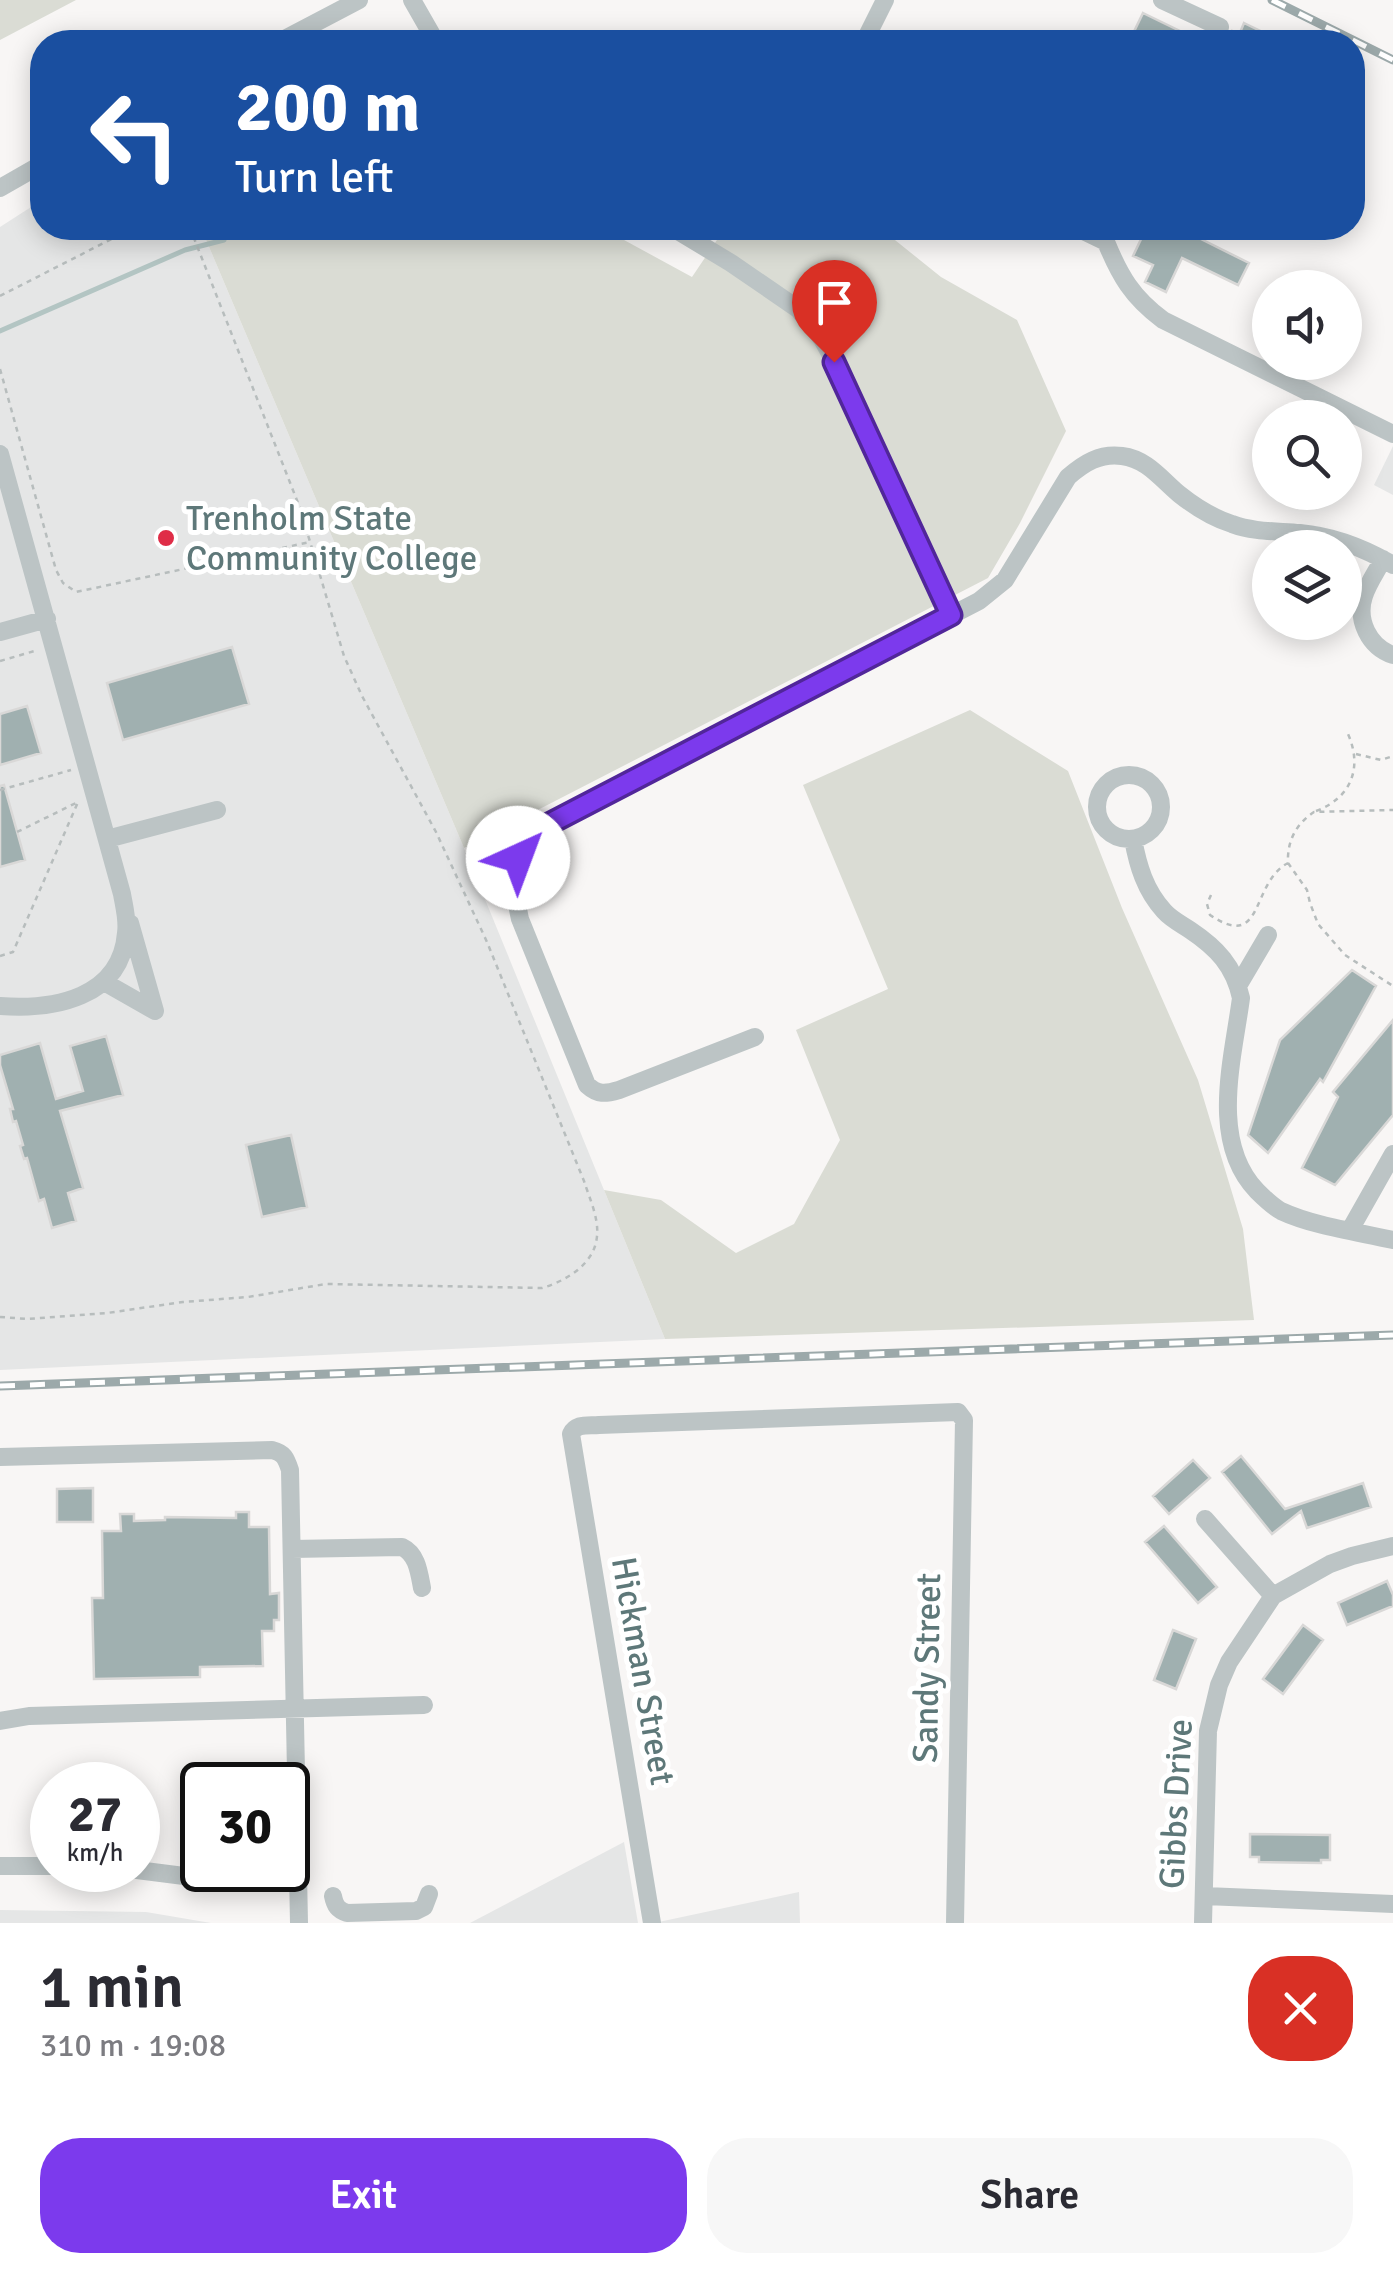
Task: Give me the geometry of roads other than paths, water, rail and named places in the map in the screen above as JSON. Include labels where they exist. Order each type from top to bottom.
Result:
[{"type":"street","points":[[302,30],[359,0]]},
{"type":"street","points":[[412,0],[429,30]]},
{"type":"street","points":[[1162,0],[1220,27]]},
{"type":"street","points":[[869,30],[880,4]]},
{"type":"street","points":[[0,188],[30,171]]},
{"type":"street","points":[[694,240],[798,309],[822,339],[951,615]]},
{"type":"street","points":[[1102,240],[1121,278],[1163,320],[1393,434]]},
{"type":"street","points":[[0,454],[155,1011],[104,982]]},
{"type":"street","points":[[755,1037],[619,1090],[595,1092],[587,1085],[520,919],[514,894],[518,858],[543,827],[979,601],[1005,580],[1068,477],[1081,466],[1099,456],[1137,459],[1180,495],[1232,525],[1329,537],[1388,562],[1362,598],[1362,614],[1374,645],[1393,655]]},
{"type":"street","points":[[0,632],[47,619]]},
{"type":"street","points":[[107,839],[217,810]]},
{"type":"street","points":[[1133,839],[1138,866],[1155,900],[1167,915],[1213,946],[1228,962],[1238,986],[1228,1131],[1235,1157],[1248,1181],[1278,1210],[1393,1240]]},
{"type":"street","points":[[0,1006],[24,1008],[69,1000],[104,982],[121,960],[127,931],[122,894]]},
{"type":"street","points":[[1238,986],[1268,935]]},
{"type":"street","points":[[1350,1230],[1393,1154]]},
{"type":"street","name":"Sandy Street","points":[[573,1430],[577,1426],[679,1422],[958,1412],[962,1415],[955,1923]]},
{"type":"street","name":"Hickman Street","points":[[573,1430],[570,1434],[652,1923]]},
{"type":"street","points":[[0,1458],[272,1450],[286,1458],[290,1470],[299,1923]]},
{"type":"street","points":[[1204,1519],[1272,1596]]},
{"type":"street","name":"Gibbs Drive","points":[[1203,1923],[1207,1746],[1211,1711],[1229,1662],[1272,1596],[1330,1564],[1393,1546]]},
{"type":"street","points":[[292,1550],[402,1547],[414,1559],[422,1588]]},
{"type":"street","points":[[0,1721],[29,1716],[424,1706]]},
{"type":"street","points":[[0,1866],[30,1866]]},
{"type":"street","points":[[333,1896],[335,1904],[347,1913],[416,1911],[424,1907],[428,1894]]},
{"type":"street","points":[[1205,1896],[1393,1904]]},
{"type":"waterway","points":[[0,331],[185,250],[224,240]]},
{"type":"railway","points":[[1272,0],[1332,30]]},
{"type":"railway","points":[[1365,46],[1393,60]]},
{"type":"railway","points":[[0,1386],[1393,1335]]},
{"type":"place","name":"Trenholm State Community College","points":[[166,538]]}]
